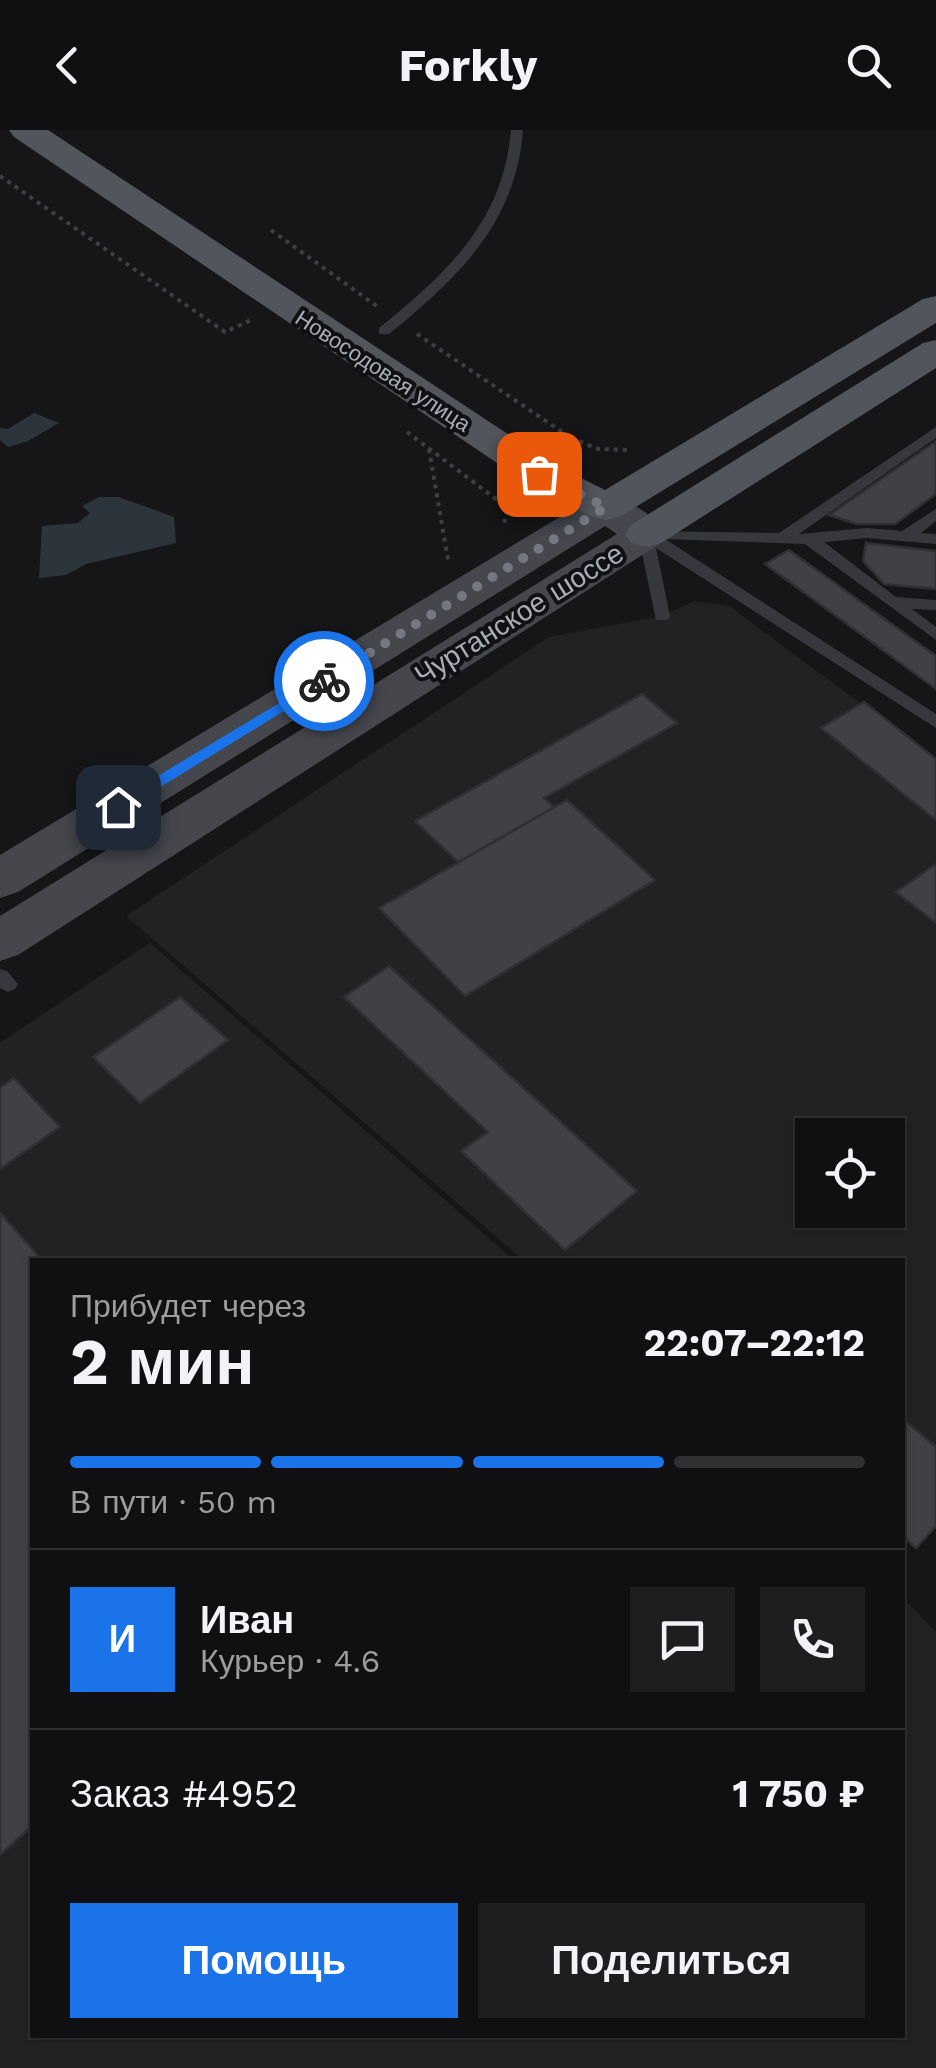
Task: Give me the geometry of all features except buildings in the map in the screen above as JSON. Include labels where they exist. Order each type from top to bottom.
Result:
[{"type":"main road","name":"Новосодовая улица","points":[[26,130],[539,474],[606,507]]},
{"type":"main road","name":"Новосодовая улица","points":[[80,130],[384,331],[564,458],[606,507]]},
{"type":"main road","name":"Чуртанское шоссе","points":[[606,507],[936,307]]},
{"type":"main road","name":"Чуртанское шоссе","points":[[646,534],[936,351]]},
{"type":"street","points":[[606,507],[646,534]]},
{"type":"street","name":"Чуртанское шоссе","points":[[0,879],[606,507]]},
{"type":"street","name":"Чуртанское шоссе","points":[[3,967],[646,534]]},
{"type":"lane","points":[[384,331],[426,298],[478,242],[518,160],[517,130]]},
{"type":"lane","points":[[782,538],[936,430]]},
{"type":"lane","points":[[906,536],[936,514]]},
{"type":"lane","points":[[646,534],[810,539],[867,533],[936,540]]},
{"type":"lane","points":[[646,534],[662,616]]},
{"type":"lane","points":[[646,534],[936,722]]},
{"type":"lane","points":[[810,539],[936,636]]},
{"type":"lane","points":[[892,602],[936,605]]},
{"type":"path","points":[[0,176],[224,332],[252,320]]},
{"type":"path","points":[[396,424],[428,448],[450,573]]},
{"type":"shaded area","points":[[34,413],[59,423],[28,441],[8,447],[0,440],[0,428],[8,429]]},
{"type":"shaded area","points":[[99,497],[119,497],[174,517],[176,543],[86,564],[66,575],[39,578],[42,526],[78,523],[90,513],[82,506]]},
{"type":"shaded area","points":[[694,601],[729,606],[936,759],[936,1526],[916,1548],[905,1538],[905,1258],[521,1258],[126,916],[549,637],[662,616]]},
{"type":"shaded area","points":[[150,943],[512,1258],[30,1258],[30,2038],[905,2038],[905,1600],[936,1632],[936,2068],[0,2068],[0,1043]]},
{"type":"way so far","points":[[324,681],[606,507],[539,474]]},
{"type":"route","points":[[118,807],[324,681]]}]
